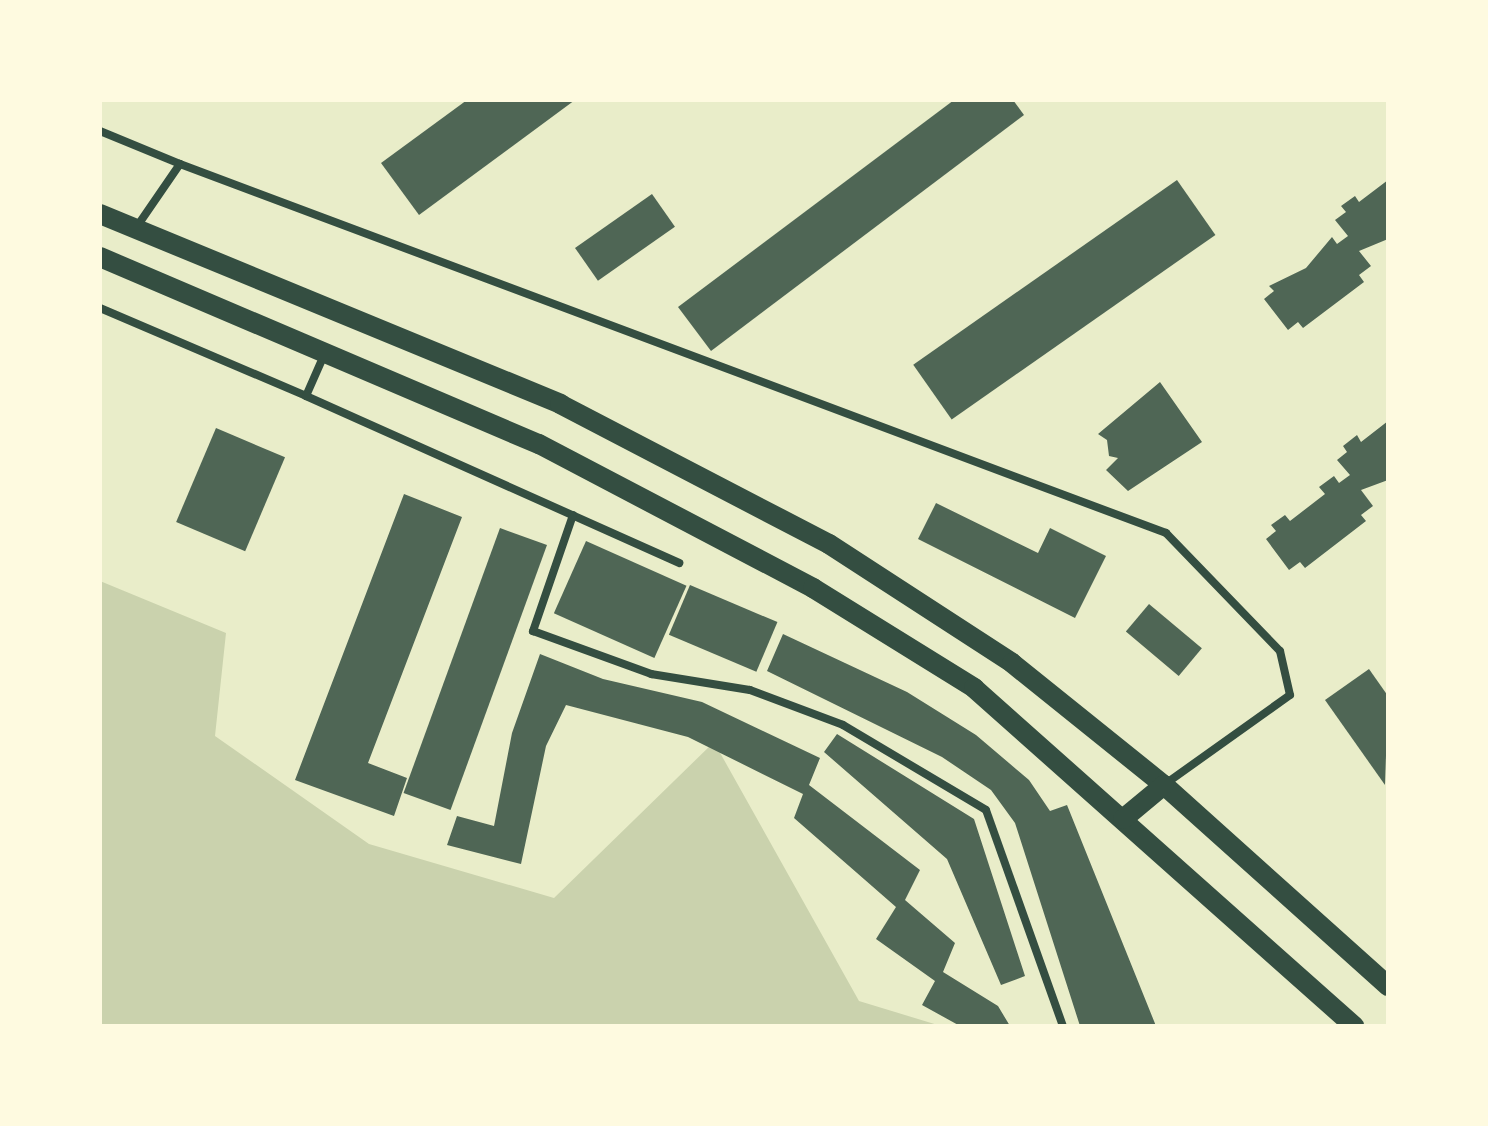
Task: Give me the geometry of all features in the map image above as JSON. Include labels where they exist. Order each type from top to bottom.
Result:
[{"type":"main road","points":[[100,214],[560,404],[829,544],[1012,663],[1164,786],[1388,986]]},
{"type":"main road","points":[[100,257],[540,444],[813,588],[974,688],[1284,959],[1354,1026]]},
{"type":"main road","points":[[1122,820],[1164,786]]},
{"type":"lane","points":[[100,131],[1166,532],[1280,651],[1290,695],[1164,786]]},
{"type":"lane","points":[[135,228],[180,164]]},
{"type":"lane","points":[[100,308],[679,563]]},
{"type":"lane","points":[[306,396],[326,351]]},
{"type":"lane","points":[[573,515],[534,631],[651,674],[750,690],[843,724],[986,810],[1064,1026]]},
{"type":"green space","points":[[100,581],[226,633],[215,736],[369,844],[554,898],[714,742],[859,1001],[941,1026],[100,1026]]},
{"type":"building","points":[[467,100],[575,100],[419,215],[381,163]]},
{"type":"building","points":[[954,100],[1013,100],[1024,115],[711,351],[678,307]]},
{"type":"building","points":[[1177,180],[1215,235],[952,420],[913,365]]},
{"type":"building","points":[[1388,180],[1388,239],[1359,251],[1371,266],[1359,275],[1364,282],[1303,328],[1298,322],[1288,330],[1264,299],[1274,291],[1269,286],[1306,268],[1332,237],[1337,244],[1348,236],[1335,220],[1346,212],[1341,206],[1355,196],[1359,202]]},
{"type":"building","points":[[652,194],[675,227],[598,281],[575,248]]},
{"type":"building","points":[[1160,382],[1202,442],[1128,491],[1106,470],[1118,458],[1109,456],[1107,440],[1098,434]]},
{"type":"building","points":[[1388,421],[1388,480],[1361,490],[1373,506],[1361,515],[1366,521],[1305,568],[1300,562],[1289,570],[1266,539],[1276,531],[1271,525],[1285,515],[1290,521],[1325,494],[1319,487],[1334,476],[1339,483],[1350,475],[1337,460],[1347,452],[1343,446],[1357,435],[1361,442]]},
{"type":"building","points":[[216,428],[285,457],[245,551],[176,522]]},
{"type":"building","points":[[404,494],[462,517],[368,763],[407,778],[394,816],[295,780]]},
{"type":"building","points":[[936,503],[1038,553],[1050,528],[1106,556],[1075,618],[918,539]]},
{"type":"building","points":[[500,528],[547,545],[451,810],[404,793]]},
{"type":"building","points":[[586,541],[686,586],[654,658],[554,613]]},
{"type":"building","points":[[690,585],[777,622],[756,672],[669,635]]},
{"type":"building","points":[[1149,604],[1202,648],[1179,676],[1126,632]]},
{"type":"building","points":[[783,634],[907,692],[976,735],[1029,780],[1050,811],[1067,805],[1156,1026],[1080,1026],[1015,823],[991,790],[942,757],[767,671]]},
{"type":"building","points":[[540,654],[603,679],[702,702],[820,758],[809,785],[920,870],[905,900],[955,943],[943,972],[998,1006],[1010,1026],[960,1026],[922,1005],[935,981],[876,939],[896,907],[794,818],[803,794],[688,737],[566,705],[546,746],[521,864],[447,845],[457,816],[494,826],[512,733]]},
{"type":"building","points":[[1369,669],[1388,696],[1385,785],[1325,700]]},
{"type":"building","points":[[837,734],[974,819],[1025,976],[1001,985],[947,859],[824,752]]}]
